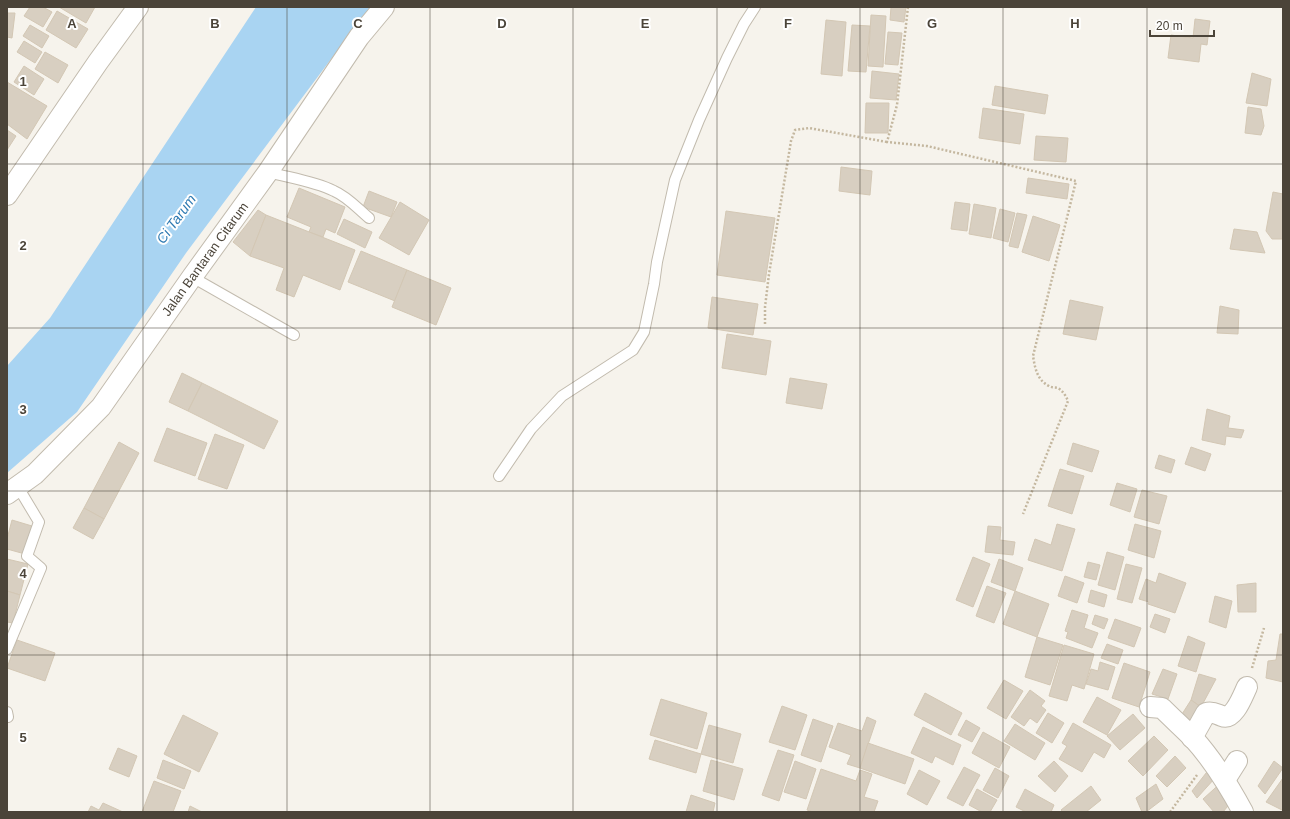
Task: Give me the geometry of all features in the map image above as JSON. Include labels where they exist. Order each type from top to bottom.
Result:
[{"type":"street","points":[[7,195],[98,62],[138,7]]},
{"type":"street","name":"Jalan Bantaran Citarum","points":[[12,490],[35,474],[101,407],[268,172],[359,37],[384,7]]},
{"type":"street","points":[[1192,738],[1206,713],[1211,712],[1225,717],[1231,715],[1237,707],[1247,687]]},
{"type":"street","points":[[1150,707],[1162,708],[1192,738],[1225,780],[1243,812]]},
{"type":"street","points":[[1225,780],[1237,761]]},
{"type":"lane","points":[[499,476],[531,429],[562,396],[633,350],[644,332],[653,290],[656,262],[675,180],[699,120],[727,58],[744,24],[755,7]]},
{"type":"lane","points":[[268,172],[315,184],[335,191],[350,201],[369,218]]},
{"type":"lane","points":[[192,277],[294,335]]},
{"type":"lane","points":[[7,649],[41,568],[27,556],[39,522],[12,490]]},
{"type":"path","points":[[887,142],[897,105],[908,7]]},
{"type":"path","points":[[765,324],[765,306],[769,274],[791,141],[795,130],[809,128],[887,142],[927,146],[1076,181],[1033,356],[1035,369],[1040,379],[1049,386],[1059,389],[1068,401],[1023,514]]},
{"type":"path","points":[[1247,687],[1264,628]]},
{"type":"path","points":[[1170,812],[1210,759]]},
{"type":"water","name":"Ci Tarum","points":[[256,7],[370,7],[186,253],[77,412],[7,473],[7,366],[50,318]]},
{"type":"building","points":[[30,7],[43,7],[52,12],[43,27],[24,16]]},
{"type":"building","points":[[59,7],[95,7],[86,23]]},
{"type":"building","points":[[891,7],[906,7],[904,22],[890,20]]},
{"type":"building","points":[[57,11],[88,29],[76,48],[46,30]]},
{"type":"building","points":[[7,13],[15,13],[12,38],[7,37]]},
{"type":"building","points":[[871,15],[886,16],[883,67],[868,66]]},
{"type":"building","points":[[1195,19],[1210,21],[1207,45],[1201,44],[1199,62],[1168,58],[1171,35],[1193,38]]},
{"type":"building","points":[[826,20],[846,22],[842,76],[821,74]]},
{"type":"building","points":[[30,25],[49,36],[42,48],[23,36]]},
{"type":"building","points":[[852,25],[870,26],[866,72],[848,71]]},
{"type":"building","points":[[888,32],[902,33],[898,65],[885,64]]},
{"type":"building","points":[[24,41],[42,52],[35,63],[17,52]]},
{"type":"building","points":[[45,52],[68,65],[58,83],[35,69]]},
{"type":"building","points":[[24,66],[44,79],[34,95],[14,82]]},
{"type":"building","points":[[872,71],[899,74],[896,100],[870,98]]},
{"type":"building","points":[[1252,73],[1271,79],[1267,106],[1246,103]]},
{"type":"building","points":[[7,82],[47,106],[27,139],[7,124]]},
{"type":"building","points":[[995,86],[1048,95],[1045,114],[992,105]]},
{"type":"building","points":[[866,103],[889,103],[888,133],[865,133]]},
{"type":"building","points":[[1248,107],[1261,109],[1264,126],[1261,135],[1245,133]]},
{"type":"building","points":[[983,108],[1024,114],[1020,144],[979,138]]},
{"type":"building","points":[[7,130],[16,136],[7,150]]},
{"type":"building","points":[[1036,136],[1068,138],[1066,162],[1034,160]]},
{"type":"building","points":[[841,167],[872,171],[870,195],[839,191]]},
{"type":"building","points":[[1028,178],[1069,184],[1067,199],[1026,193]]},
{"type":"building","points":[[299,188],[345,207],[335,233],[326,229],[323,237],[309,232],[311,227],[287,217]]},
{"type":"building","points":[[369,191],[397,202],[391,217],[363,207]]},
{"type":"building","points":[[1273,192],[1283,194],[1283,239],[1272,239],[1266,231]]},
{"type":"building","points":[[400,202],[429,220],[409,255],[379,238]]},
{"type":"building","points":[[955,202],[970,204],[967,231],[951,229]]},
{"type":"building","points":[[974,204],[996,208],[991,238],[969,234]]},
{"type":"building","points":[[1000,209],[1015,213],[1008,242],[993,238]]},
{"type":"building","points":[[258,210],[266,215],[250,256],[233,242]]},
{"type":"building","points":[[726,211],[775,218],[765,282],[717,275]]},
{"type":"building","points":[[1017,213],[1027,215],[1018,248],[1009,246]]},
{"type":"building","points":[[266,215],[355,250],[340,290],[303,275],[294,297],[276,290],[284,268],[250,256]]},
{"type":"building","points":[[1033,216],[1060,225],[1049,261],[1022,252]]},
{"type":"building","points":[[344,219],[372,232],[365,248],[337,234]]},
{"type":"building","points":[[1234,229],[1257,232],[1265,253],[1230,249]]},
{"type":"building","points":[[361,251],[407,270],[395,301],[348,282]]},
{"type":"building","points":[[407,270],[451,288],[436,325],[392,307]]},
{"type":"building","points":[[712,297],[758,304],[753,335],[708,328]]},
{"type":"building","points":[[1070,300],[1103,307],[1096,340],[1063,334]]},
{"type":"building","points":[[1220,306],[1239,310],[1238,334],[1217,333]]},
{"type":"building","points":[[727,334],[771,341],[766,375],[722,368]]},
{"type":"building","points":[[182,373],[202,383],[188,411],[169,402]]},
{"type":"building","points":[[790,378],[827,384],[822,409],[786,403]]},
{"type":"building","points":[[202,383],[278,421],[264,449],[188,411]]},
{"type":"building","points":[[1207,409],[1230,416],[1228,428],[1244,430],[1241,438],[1226,436],[1225,445],[1202,440]]},
{"type":"building","points":[[167,428],[207,443],[195,476],[154,461]]},
{"type":"building","points":[[215,434],[244,445],[227,489],[198,479]]},
{"type":"building","points":[[119,442],[139,453],[104,519],[84,508]]},
{"type":"building","points":[[1073,443],[1099,451],[1092,472],[1067,464]]},
{"type":"building","points":[[1191,447],[1211,454],[1205,471],[1185,464]]},
{"type":"building","points":[[1159,455],[1175,460],[1171,473],[1155,468]]},
{"type":"building","points":[[1060,469],[1084,476],[1072,514],[1048,506]]},
{"type":"building","points":[[1117,483],[1137,489],[1130,512],[1110,505]]},
{"type":"building","points":[[1142,490],[1167,496],[1159,524],[1134,517]]},
{"type":"building","points":[[84,508],[104,519],[93,539],[73,528]]},
{"type":"building","points":[[12,520],[32,526],[25,554],[7,549],[7,539]]},
{"type":"building","points":[[1057,524],[1075,529],[1062,571],[1028,560],[1035,539],[1051,545]]},
{"type":"building","points":[[1135,524],[1161,531],[1154,558],[1128,550]]},
{"type":"building","points":[[988,526],[1001,527],[1000,540],[1015,542],[1013,555],[985,552]]},
{"type":"building","points":[[1107,552],[1124,557],[1115,590],[1098,585]]},
{"type":"building","points":[[973,557],[990,564],[973,607],[956,600]]},
{"type":"building","points":[[7,559],[28,564],[20,595],[7,591]]},
{"type":"building","points":[[999,559],[1023,568],[1015,591],[991,582]]},
{"type":"building","points":[[1088,562],[1100,565],[1096,580],[1084,577]]},
{"type":"building","points":[[1126,564],[1142,568],[1132,603],[1117,599]]},
{"type":"building","points":[[1159,573],[1186,583],[1175,613],[1148,604],[1149,602],[1139,599],[1146,579],[1156,583]]},
{"type":"building","points":[[1065,576],[1084,583],[1077,603],[1058,596]]},
{"type":"building","points":[[1256,583],[1256,612],[1238,612],[1237,585]]},
{"type":"building","points":[[987,586],[1006,593],[994,623],[976,616]]},
{"type":"building","points":[[1091,590],[1107,595],[1104,607],[1088,602]]},
{"type":"building","points":[[7,591],[20,595],[13,623],[7,622]]},
{"type":"building","points":[[1015,591],[1049,604],[1037,637],[1003,624]]},
{"type":"building","points":[[1215,596],[1232,601],[1226,628],[1209,622]]},
{"type":"building","points":[[1072,610],[1088,615],[1084,628],[1098,633],[1092,648],[1066,638],[1068,632],[1065,631]]},
{"type":"building","points":[[1155,614],[1170,619],[1165,633],[1150,627]]},
{"type":"building","points":[[1095,615],[1108,619],[1104,629],[1092,624]]},
{"type":"building","points":[[1115,619],[1141,628],[1134,647],[1108,638]]},
{"type":"building","points":[[1280,634],[1283,634],[1283,682],[1266,678],[1268,661],[1276,660]]},
{"type":"building","points":[[1188,636],[1205,643],[1196,672],[1178,666]]},
{"type":"building","points":[[1037,637],[1063,645],[1050,685],[1025,677]]},
{"type":"building","points":[[17,640],[55,653],[45,681],[7,668]]},
{"type":"building","points":[[1107,644],[1123,650],[1118,664],[1101,658]]},
{"type":"building","points":[[1064,645],[1094,654],[1084,689],[1072,685],[1067,701],[1049,696]]},
{"type":"building","points":[[1100,662],[1115,667],[1108,690],[1086,684],[1091,669],[1098,671]]},
{"type":"building","points":[[1124,663],[1150,672],[1139,707],[1112,698]]},
{"type":"building","points":[[1163,669],[1177,674],[1168,699],[1152,694]]},
{"type":"building","points":[[1199,674],[1216,679],[1201,707],[1191,700]]},
{"type":"building","points":[[1004,680],[1023,691],[1006,719],[987,708]]},
{"type":"building","points":[[1030,690],[1045,701],[1041,706],[1046,710],[1037,723],[1030,718],[1024,726],[1011,717]]},
{"type":"building","points":[[925,693],[962,713],[951,735],[914,715]]},
{"type":"building","points":[[1097,697],[1121,710],[1107,735],[1083,722]]},
{"type":"building","points":[[661,699],[707,713],[697,749],[650,735]]},
{"type":"building","points":[[1191,700],[1201,707],[1191,729],[1177,722]]},
{"type":"building","points":[[782,706],[807,715],[795,750],[769,742]]},
{"type":"building","points":[[1048,713],[1064,723],[1052,743],[1036,733]]},
{"type":"building","points":[[1133,714],[1145,728],[1120,750],[1107,736]]},
{"type":"building","points":[[183,715],[218,733],[199,772],[164,754]]},
{"type":"building","points":[[867,717],[876,721],[860,768],[847,764],[851,755],[829,747],[838,723],[862,731]]},
{"type":"building","points":[[813,719],[833,726],[821,762],[801,755]]},
{"type":"building","points":[[966,720],[980,728],[972,742],[958,735]]},
{"type":"building","points":[[1073,723],[1111,745],[1104,758],[1094,752],[1082,772],[1059,759],[1067,746],[1062,743]]},
{"type":"building","points":[[1015,724],[1045,743],[1035,760],[1004,741]]},
{"type":"building","points":[[709,725],[741,734],[733,763],[701,754]]},
{"type":"building","points":[[923,727],[961,745],[953,765],[935,756],[932,763],[911,753]]},
{"type":"building","points":[[983,732],[1010,747],[999,768],[972,753]]},
{"type":"building","points":[[1154,736],[1168,750],[1143,776],[1128,761]]},
{"type":"building","points":[[655,740],[701,754],[696,773],[649,759]]},
{"type":"building","points":[[868,743],[914,759],[905,784],[860,768]]},
{"type":"building","points":[[118,748],[137,756],[129,777],[109,769]]},
{"type":"building","points":[[778,750],[794,755],[779,801],[762,795]]},
{"type":"building","points":[[1175,756],[1186,768],[1167,787],[1156,776]]},
{"type":"building","points":[[163,760],[191,771],[184,789],[157,778]]},
{"type":"building","points":[[711,760],[743,769],[734,800],[703,791]]},
{"type":"building","points":[[795,761],[816,769],[806,799],[784,792]]},
{"type":"building","points":[[1054,761],[1068,776],[1055,792],[1038,776]]},
{"type":"building","points":[[1274,761],[1283,768],[1265,794],[1258,786]]},
{"type":"building","points":[[964,767],[980,775],[963,806],[947,798]]},
{"type":"building","points":[[995,768],[1009,776],[998,798],[983,790]]},
{"type":"building","points":[[1210,768],[1215,778],[1197,798],[1192,791]]},
{"type":"building","points":[[821,769],[856,781],[860,770],[872,774],[864,797],[878,801],[874,812],[813,812],[807,810]]},
{"type":"building","points":[[919,770],[940,781],[927,805],[907,794]]},
{"type":"building","points":[[1283,778],[1283,808],[1282,810],[1266,802]]},
{"type":"building","points":[[1224,780],[1232,801],[1223,812],[1214,812],[1203,799]]},
{"type":"building","points":[[154,781],[181,791],[173,812],[142,812]]},
{"type":"building","points":[[1156,784],[1163,799],[1146,812],[1142,812],[1136,798]]},
{"type":"building","points":[[1091,786],[1101,800],[1086,812],[1063,812],[1061,810]]},
{"type":"building","points":[[977,789],[997,800],[990,812],[982,812],[969,805]]},
{"type":"building","points":[[1025,789],[1054,805],[1051,812],[1026,812],[1016,807]]},
{"type":"building","points":[[691,795],[715,803],[713,812],[686,812]]},
{"type":"building","points":[[103,803],[123,812],[88,812],[91,806],[99,810]]},
{"type":"building","points":[[190,806],[202,812],[188,812]]}]
